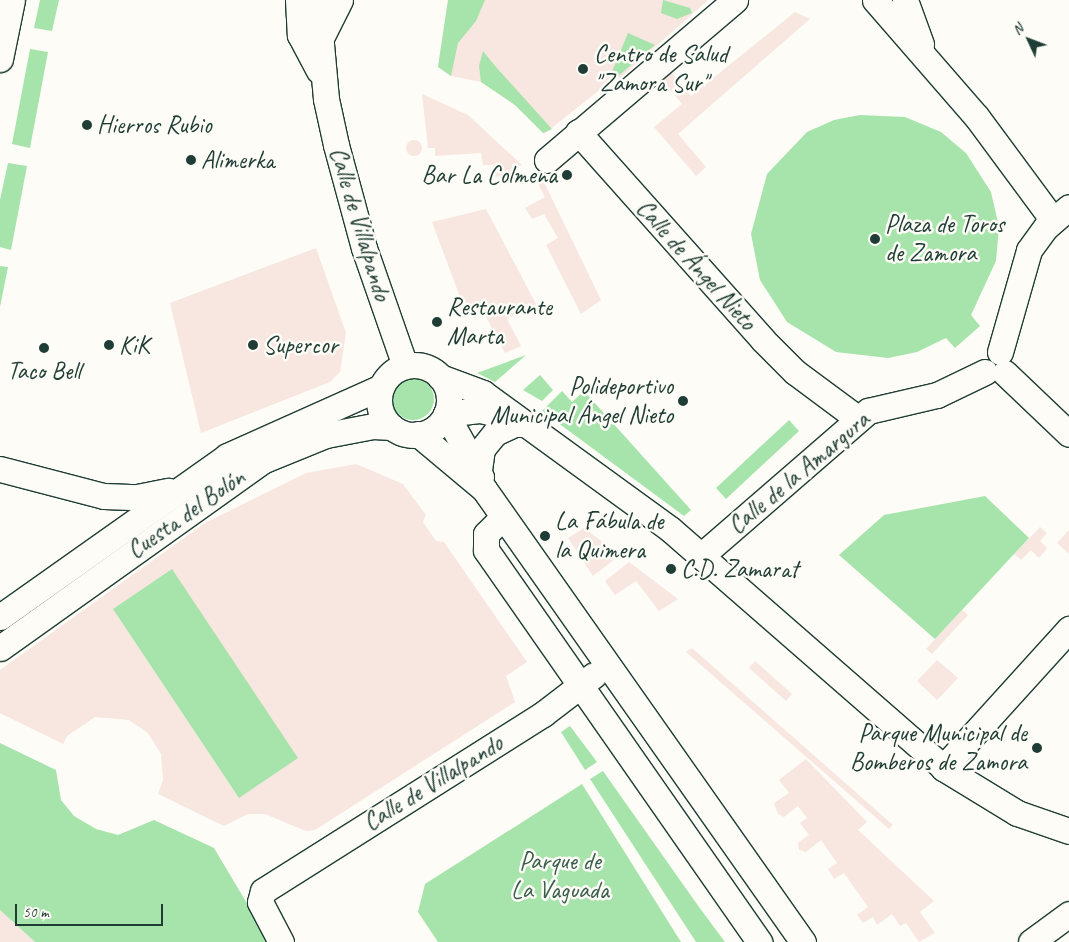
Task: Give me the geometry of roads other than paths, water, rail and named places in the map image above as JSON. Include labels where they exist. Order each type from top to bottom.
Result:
[{"type":"street","points":[[0,59],[12,0]]},
{"type":"street","name":"Calle de Villalpando","points":[[298,0],[300,35],[324,79]]},
{"type":"street","name":"Calle de Villalpando","points":[[317,0],[324,79],[342,172],[405,366]]},
{"type":"street","points":[[320,43],[340,0]]},
{"type":"street","points":[[547,160],[735,0]]},
{"type":"street","points":[[875,0],[924,54],[1026,182],[1061,214],[1026,259]]},
{"type":"street","points":[[905,0],[924,54]]},
{"type":"street","name":"Calle de Ángel Nieto","points":[[578,132],[763,340],[820,391],[856,418]]},
{"type":"street","points":[[1026,182],[1030,224],[1026,259],[997,366],[1069,434]]},
{"type":"street","points":[[481,480],[418,434],[392,427],[380,410],[381,387],[389,376],[405,366],[427,368],[440,377],[478,391],[702,555],[943,768],[1017,813],[1069,831]]},
{"type":"street","name":"Calle de la Amargura","points":[[702,555],[856,418],[895,402],[937,395],[997,366]]},
{"type":"street","points":[[418,434],[435,427],[446,414],[449,396],[440,377]]},
{"type":"street","name":"Cuesta del Bolón","points":[[0,617],[186,483],[257,439],[381,387]]},
{"type":"street","points":[[820,391],[830,425],[825,446]]},
{"type":"street","name":"Calle de Ángel Nieto","points":[[820,391],[857,401],[895,402]]},
{"type":"street","points":[[446,414],[481,410],[521,422]]},
{"type":"street","points":[[446,414],[481,480],[504,517],[606,666],[803,942]]},
{"type":"street","points":[[481,480],[482,449],[495,433],[521,422]]},
{"type":"street","name":"Cuesta del Bolón","points":[[0,648],[262,461],[326,436],[373,426],[392,427]]},
{"type":"street","points":[[0,469],[92,494],[136,497],[186,483]]},
{"type":"street","points":[[92,494],[112,510],[112,530],[105,541]]},
{"type":"street","points":[[504,517],[486,534],[486,550],[759,942]]},
{"type":"street","points":[[943,768],[1069,629]]},
{"type":"street","name":"Calle de Villalpando","points":[[281,942],[260,898],[283,878],[543,714],[606,666]]},
{"type":"street","points":[[1031,942],[1069,914]]},
{"type":"place","name":"Centro de Salud \"Zamora Sur\"","points":[[583,69]]},
{"type":"place","name":"Hierros Rubio","points":[[87,125]]},
{"type":"place","name":"Alimerka","points":[[191,160]]},
{"type":"place","name":"Bar La Colmena","points":[[567,175]]},
{"type":"place","name":"Plaza de Toros de Zamora","points":[[875,239]]},
{"type":"place","name":"Restaurante Marta","points":[[437,322]]},
{"type":"place","name":"KiK","points":[[109,345]]},
{"type":"place","name":"Supercor","points":[[253,345]]},
{"type":"place","name":"Taco Bell","points":[[44,348]]},
{"type":"place","name":"Polideportivo Municipal Ángel Nieto","points":[[683,401]]},
{"type":"place","name":"La Fábula de la Quimera","points":[[545,536]]},
{"type":"place","name":"C.D. Zamarat","points":[[671,569]]},
{"type":"place","name":"Parque Municipal de Bomberos de Zamora","points":[[1037,748]]},
{"type":"park label","name":"Parque de La Vaguada","points":[[560,876]]}]
